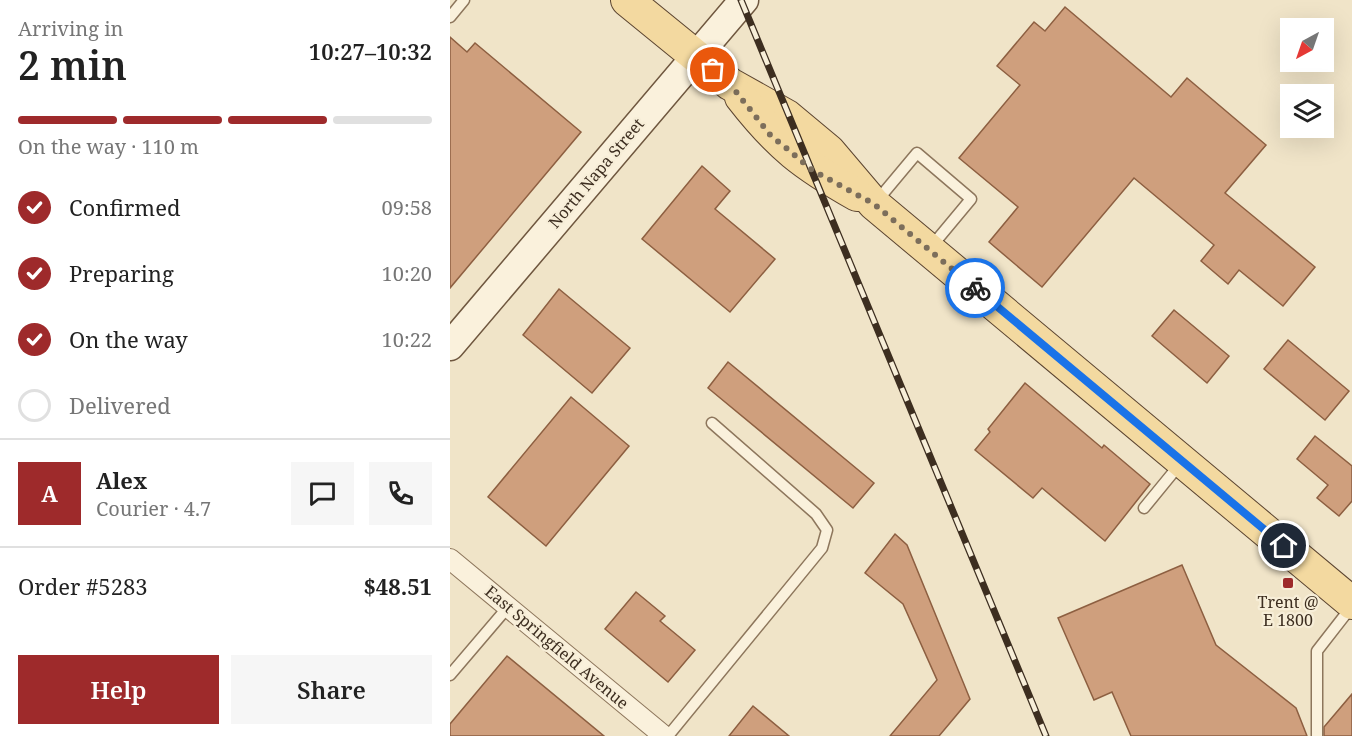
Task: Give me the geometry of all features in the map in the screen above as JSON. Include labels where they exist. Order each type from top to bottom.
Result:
[{"type":"main road","points":[[627,0],[730,84],[787,116],[829,151],[874,204],[1352,604]]},
{"type":"main road","name":"North Napa Street","points":[[450,346],[744,0]]},
{"type":"street","name":"East Springfield Avenue","points":[[450,559],[664,736]]},
{"type":"lane","points":[[450,17],[464,0]]},
{"type":"lane","points":[[874,204],[917,153],[970,199],[929,250]]},
{"type":"lane","points":[[668,736],[822,548],[827,530],[816,514],[712,423]]},
{"type":"lane","points":[[1144,508],[1183,461]]},
{"type":"lane","points":[[1317,736],[1317,651],[1352,604]]},
{"type":"lane","points":[[450,675],[508,607]]},
{"type":"building","points":[[1065,7],[1171,97],[1187,78],[1266,145],[1225,193],[1315,267],[1283,306],[1239,270],[1228,284],[1201,261],[1214,245],[1134,178],[1042,287],[989,242],[1018,207],[959,158],[1020,85],[997,66],[1034,22],[1045,31]]},
{"type":"building","points":[[450,37],[467,52],[475,43],[581,132],[450,288]]},
{"type":"building","points":[[702,166],[730,191],[715,209],[775,259],[730,312],[642,239]]},
{"type":"building","points":[[559,289],[630,348],[592,393],[523,335]]},
{"type":"building","points":[[1174,310],[1229,356],[1207,383],[1152,336]]},
{"type":"building","points":[[1288,340],[1349,391],[1325,420],[1264,369]]},
{"type":"building","points":[[728,362],[874,483],[853,508],[708,388]]},
{"type":"building","points":[[1025,383],[1102,448],[1104,445],[1150,484],[1105,541],[1042,488],[1033,498],[975,450],[990,432],[988,429]]},
{"type":"building","points":[[571,397],[629,446],[546,546],[488,497]]},
{"type":"building","points":[[1315,436],[1352,466],[1352,501],[1339,516],[1317,498],[1328,485],[1297,459]]},
{"type":"building","points":[[895,534],[907,545],[970,699],[939,736],[890,736],[937,680],[903,604],[865,573]]},
{"type":"building","points":[[1182,565],[1216,645],[1296,708],[1307,736],[1131,736],[1112,692],[1094,700],[1058,618]]},
{"type":"building","points":[[636,592],[665,616],[660,621],[695,650],[668,682],[605,629]]},
{"type":"building","points":[[507,656],[604,736],[450,736],[450,724]]},
{"type":"building","points":[[1352,694],[1352,736],[1324,736],[1324,727]]},
{"type":"building","points":[[753,706],[789,736],[729,736]]},
{"type":"railway","points":[[741,0],[1046,736]]},
{"type":"way so far","points":[[713,70],[730,84],[771,136],[812,170],[874,204],[975,288]]},
{"type":"place","name":"Trent @ E 1800","points":[[1288,583]]},
{"type":"route","points":[[975,288],[1284,546]]}]
